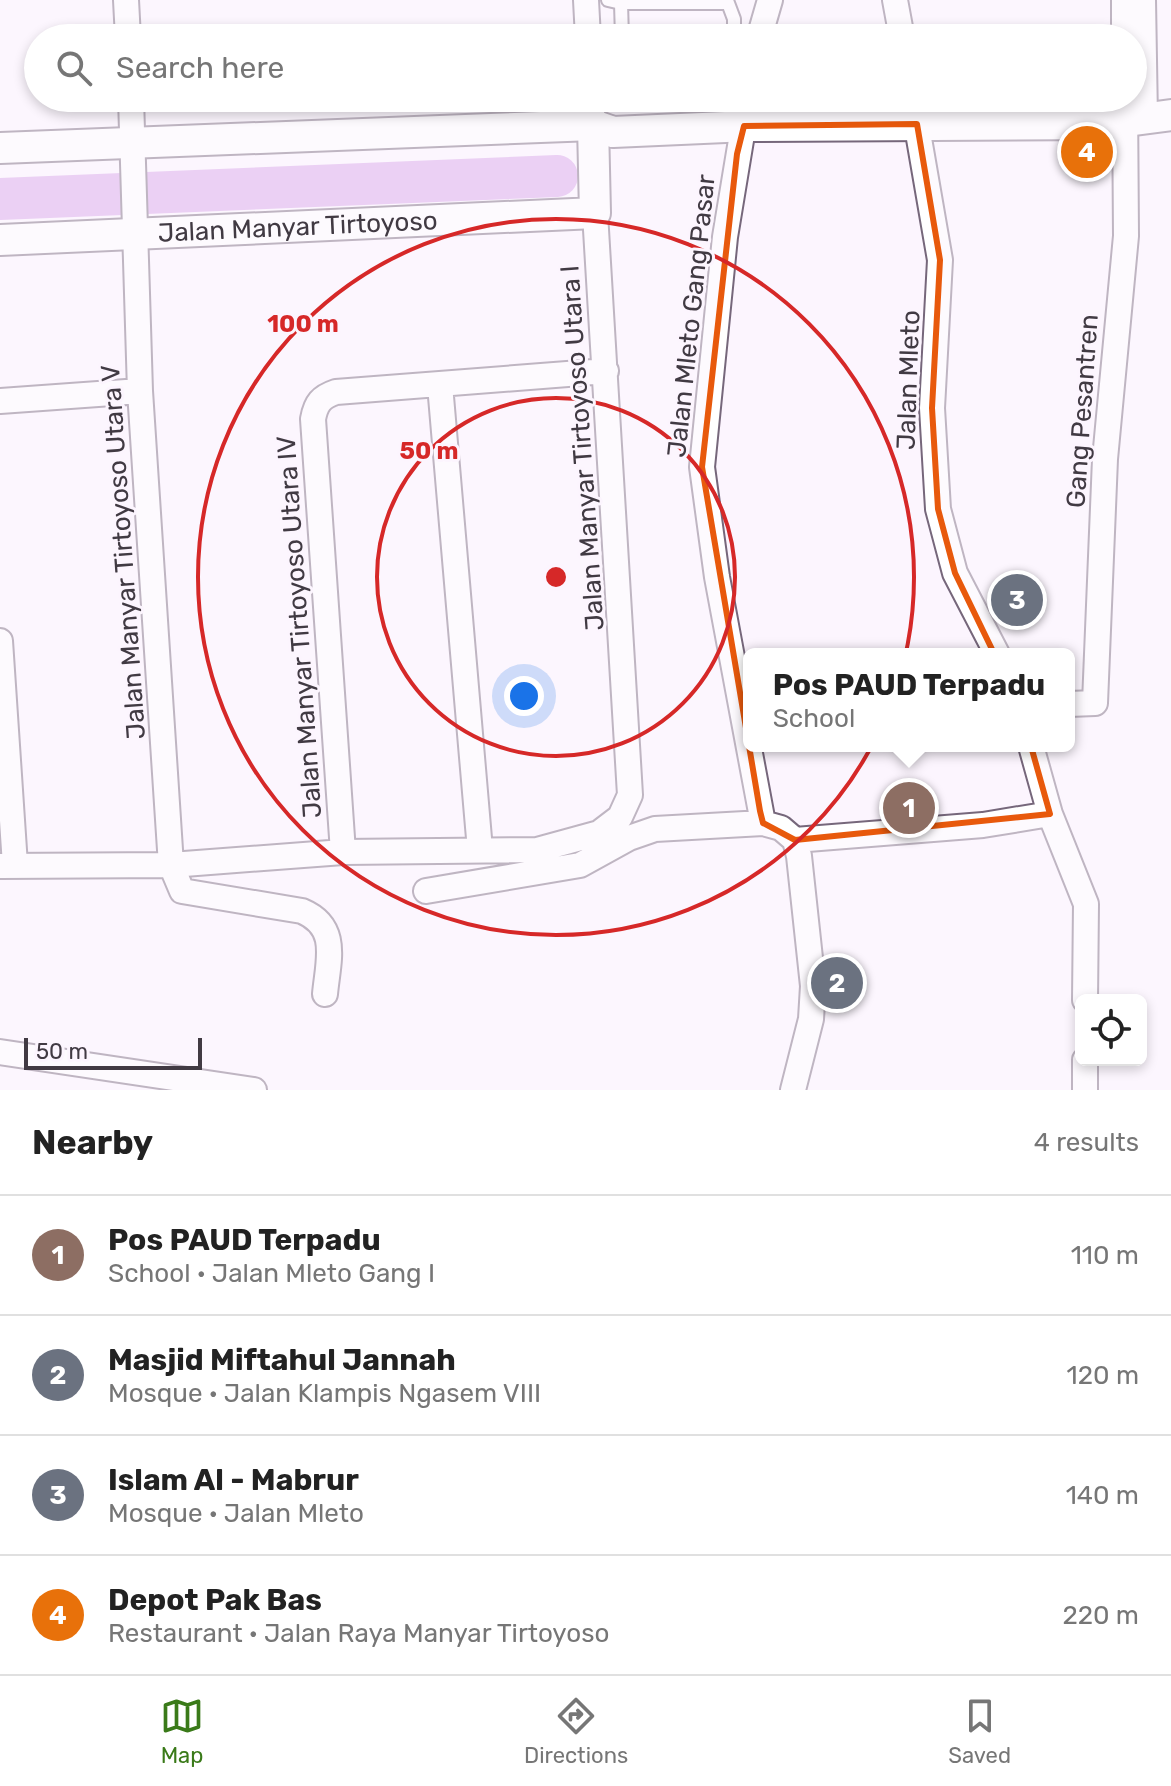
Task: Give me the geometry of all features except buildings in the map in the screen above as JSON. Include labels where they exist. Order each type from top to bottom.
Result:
[{"type":"street","points":[[126,0],[127,24]]},
{"type":"street","points":[[586,0],[587,24]]},
{"type":"street","points":[[763,24],[770,0]]},
{"type":"street","points":[[895,0],[899,24]]},
{"type":"street","points":[[1124,0],[1124,24]]},
{"type":"street","points":[[1143,0],[1143,24]]},
{"type":"street","name":"Jalan Manyar Tirtoyoso Utara V","points":[[132,112],[140,391],[171,865]]},
{"type":"street","points":[[592,112],[595,213]]},
{"type":"street","points":[[0,148],[133,154],[592,112],[613,132],[734,112]]},
{"type":"street","name":"Jalan Mleto Gang Pasar","points":[[743,716],[717,577],[702,467],[725,237],[746,112]]},
{"type":"street","name":"Jalan Mleto","points":[[915,112],[940,260],[932,408],[938,509],[955,573],[994,648]]},
{"type":"street","points":[[1028,112],[1141,113]]},
{"type":"street","name":"Gang Pesantren","points":[[1075,704],[1095,703],[1104,473],[1141,113]]},
{"type":"street","name":"Jalan Manyar Tirtoyoso","points":[[0,240],[134,226],[595,213]]},
{"type":"street","name":"Jalan Manyar Tirtoyoso Utara I","points":[[8,866],[171,865],[343,852],[537,850],[599,833],[620,817],[630,795],[595,213]]},
{"type":"street","name":"Jalan Manyar Tirtoyoso Utara IV","points":[[343,852],[313,419],[316,406],[324,396],[336,392],[606,371]]},
{"type":"street","points":[[440,385],[480,850]]},
{"type":"street","points":[[0,401],[140,391]]},
{"type":"street","points":[[0,641],[8,866]]},
{"type":"street","name":"Jalan Mleto Gang Pasar","points":[[750,752],[763,823]]},
{"type":"street","points":[[1033,752],[1050,814],[1086,904],[1085,994]]},
{"type":"street","points":[[795,840],[983,825],[1050,814]]},
{"type":"street","points":[[426,891],[580,865],[629,838],[655,829],[763,823],[781,828],[795,840],[813,986],[811,1019],[793,1090]]},
{"type":"street","points":[[171,865],[182,891],[302,911],[317,917],[325,926],[330,942],[325,994]]},
{"type":"street","points":[[0,1052],[254,1090]]},
{"type":"street","points":[[1085,1066],[1085,1090]]},
{"type":"lane","points":[[619,24],[614,2],[728,3],[734,24]]},
{"type":"highlighted area","points":[[917,124],[940,260],[932,408],[938,509],[955,573],[1020,707],[1050,814],[795,840],[763,823],[760,811],[702,467],[737,154],[744,126]]},
{"type":"waterway","points":[[0,199],[557,176]]},
{"type":"place","name":"Depot Pak Bas","points":[[1087,152]]},
{"type":"place","name":"Islam Al - Mabrur","points":[[1017,600]]},
{"type":"place","name":"Pos PAUD Terpadu","points":[[909,808]]},
{"type":"place","name":"Masjid Miftahul Jannah","points":[[837,983]]}]
